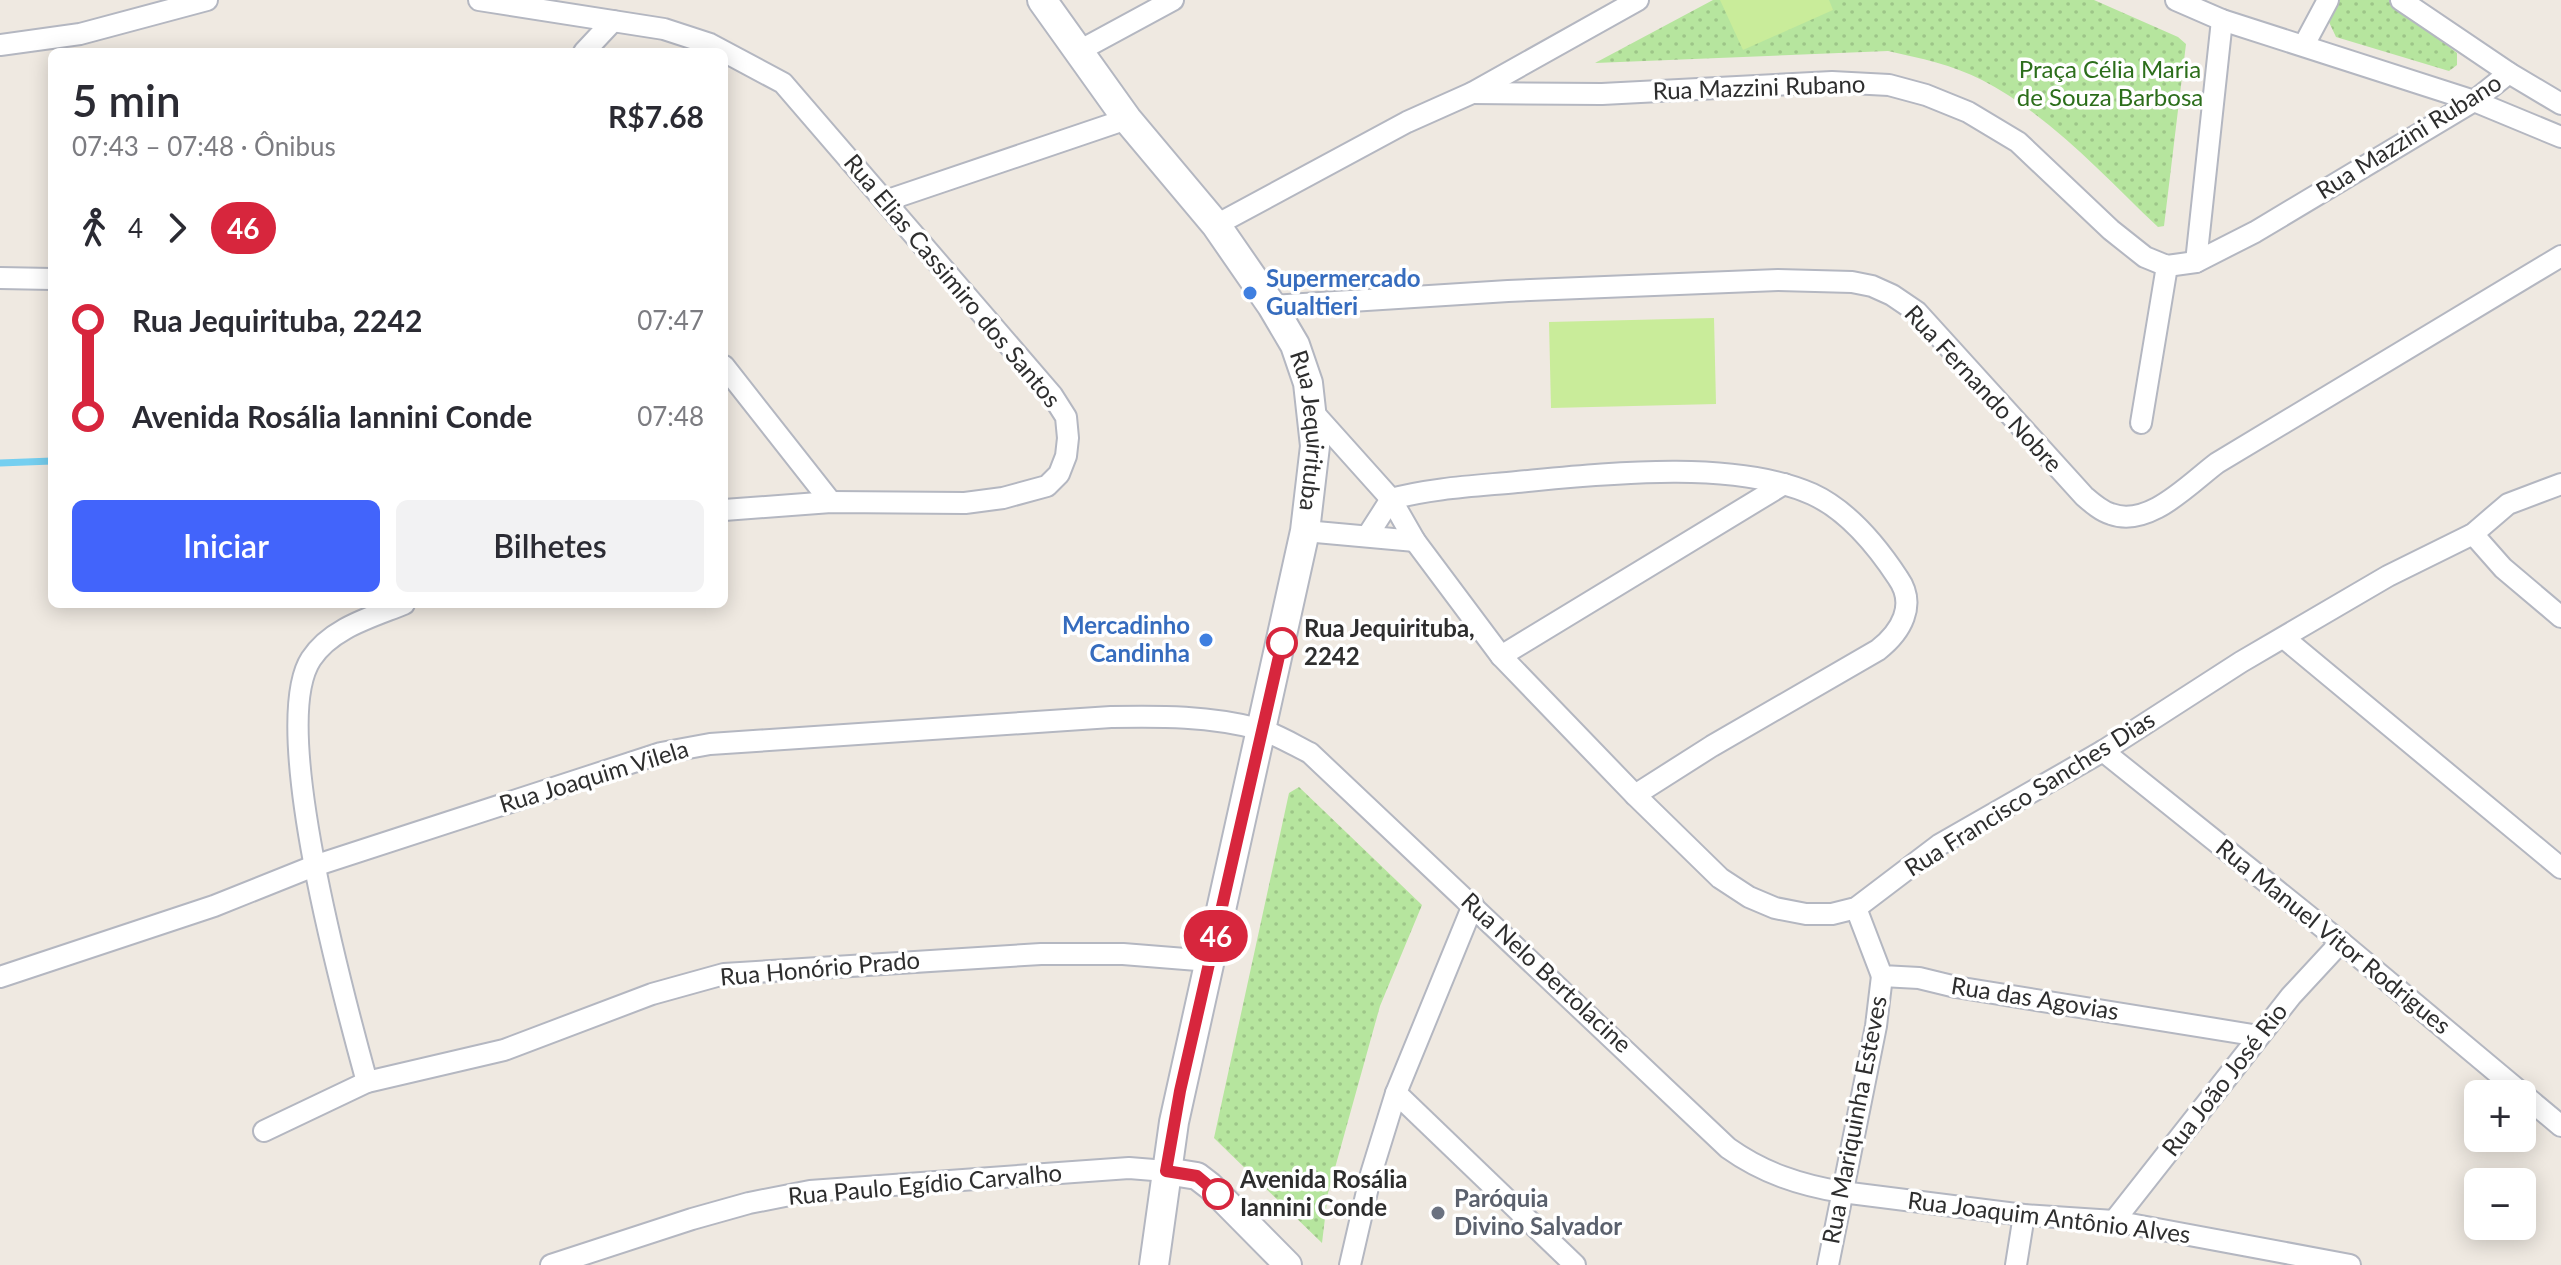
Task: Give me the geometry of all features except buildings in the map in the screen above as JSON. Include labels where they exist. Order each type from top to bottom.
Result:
[{"type":"main road","name":"Rua Jequirituba","points":[[1042,0],[1127,119],[1216,225],[1272,306],[1295,345],[1308,383],[1313,412],[1315,446],[1305,531],[1174,1122],[1154,1265]]},
{"type":"street","points":[[0,45],[80,34],[207,0]]},
{"type":"street","name":"Rua Elias Cassimiro dos Santos","points":[[479,0],[664,29],[717,48]]},
{"type":"street","points":[[1077,52],[1173,0]]},
{"type":"street","points":[[1216,225],[1407,122],[1472,93],[1638,0]]},
{"type":"street","points":[[2176,0],[2222,20],[2474,101],[2561,137]]},
{"type":"street","points":[[2304,45],[2328,0]]},
{"type":"street","points":[[2401,0],[2561,104]]},
{"type":"street","points":[[2196,262],[2222,20]]},
{"type":"street","points":[[588,48],[613,21]]},
{"type":"street","name":"Rua Elias Cassimiro dos Santos","points":[[728,54],[783,83],[1052,395],[1066,417],[1068,438],[1066,456],[1059,474],[1047,486],[1003,498],[965,503],[831,502],[728,510]]},
{"type":"street","name":"Rua Mazzini Rubano","points":[[1472,93],[1602,94],[1832,82],[1901,88],[1968,112],[2018,142],[2111,230],[2145,257],[2167,266],[2196,262],[2255,232],[2474,101],[2509,73]]},
{"type":"street","points":[[2540,93],[2561,84]]},
{"type":"street","points":[[885,201],[1127,119]]},
{"type":"street","name":"Rua Fernando Nobre","points":[[1272,306],[1508,291],[1778,280],[1852,282],[1872,286],[1917,312],[2084,496],[2108,514],[2127,517],[2138,516],[2166,502],[2217,463],[2561,256]]},
{"type":"street","points":[[2141,423],[2167,266]]},
{"type":"street","points":[[0,278],[48,279]]},
{"type":"street","points":[[728,371],[831,502]]},
{"type":"street","name":"Rua Francisco Sanches Dias","points":[[1313,412],[1391,499],[1415,541],[1501,656],[1635,795],[1720,878],[1749,897],[1775,908],[1806,914],[1832,914],[1856,908],[1939,845],[2103,751],[2241,662],[2388,576],[2473,534],[2508,504],[2561,484]]},
{"type":"street","points":[[1368,535],[1391,499],[1419,492],[1581,476],[1715,473],[1784,484],[1815,495],[1862,532],[1902,584],[1907,597],[1901,627],[1891,640],[1635,795]]},
{"type":"street","points":[[1501,656],[1784,484]]},
{"type":"street","points":[[1305,531],[1415,541]]},
{"type":"street","points":[[2473,534],[2503,568],[2561,617]]},
{"type":"street","points":[[367,1082],[337,971],[314,866],[299,722],[299,692],[311,659],[338,633],[395,608]]},
{"type":"street","points":[[2284,638],[2561,868]]},
{"type":"street","name":"Rua Joaquim Vilela","points":[[0,977],[214,906],[314,866],[641,758],[710,744],[1166,716],[1205,719],[1261,730]]},
{"type":"street","name":"Rua Nelo Bertolacine","points":[[1261,730],[1310,753],[1728,1148],[1768,1173],[1842,1192]]},
{"type":"street","name":"Rua Manuel Vitor Rodrigues","points":[[2103,751],[2341,942],[2561,1126]]},
{"type":"street","points":[[1350,1265],[1371,1174],[1396,1093],[1473,905]]},
{"type":"street","points":[[1856,908],[1882,976]]},
{"type":"street","name":"Rua João José Rio","points":[[2114,1221],[2259,1036],[2341,942]]},
{"type":"street","name":"Rua Honório Prado","points":[[264,1131],[367,1082],[504,1050],[652,994],[724,974],[1041,954],[1123,954],[1210,961]]},
{"type":"street","name":"Rua Mariquinha Esteves","points":[[1828,1265],[1876,1026],[1882,976]]},
{"type":"street","name":"Rua das Agovias","points":[[1882,976],[1919,978],[1956,987],[2259,1036]]},
{"type":"street","points":[[1396,1093],[1575,1265]]},
{"type":"street","name":"Rua Paulo Egídio Carvalho","points":[[551,1265],[692,1219],[749,1203],[810,1191],[1129,1168],[1166,1171]]},
{"type":"street","points":[[1166,1171],[1197,1176],[1210,1186],[1288,1265]]},
{"type":"street","name":"Rua Joaquim Antônio Alves","points":[[1842,1192],[2024,1215],[2114,1221],[2350,1265]]},
{"type":"street","points":[[2016,1265],[2024,1215]]},
{"type":"green space","name":"Praça Célia Maria de Souza Barbosa","points":[[1713,0],[2094,0],[2178,37],[2186,44],[2164,226],[2158,227],[2031,111],[1982,80],[1936,62],[1888,51],[1595,63]]},
{"type":"green space","points":[[1720,0],[1829,0],[1833,10],[1743,50]]},
{"type":"green space","points":[[2333,0],[2389,0],[2457,53],[2457,65],[2449,71],[2336,37],[2329,22]]},
{"type":"green space","points":[[1714,318],[1716,404],[1551,408],[1549,322]]},
{"type":"green space","points":[[1299,787],[1422,905],[1380,1006],[1328,1193],[1322,1243],[1214,1138],[1289,793]]},
{"type":"waterway","points":[[0,463],[48,461]]},
{"type":"bus line","name":"46","points":[[1218,1194],[1197,1176],[1166,1171],[1180,1091],[1282,643]]},
{"type":"place","name":"Supermercado Gualtieri","points":[[1250,293]]},
{"type":"place","name":"Mercadinho Candinha","points":[[1206,640]]},
{"type":"place","name":"Rua Jequirituba, 2242","points":[[1282,643]]},
{"type":"place","name":"Avenida Rosália Iannini Conde","points":[[1218,1194]]},
{"type":"place","name":"Paróquia Divino Salvador","points":[[1438,1213]]}]
